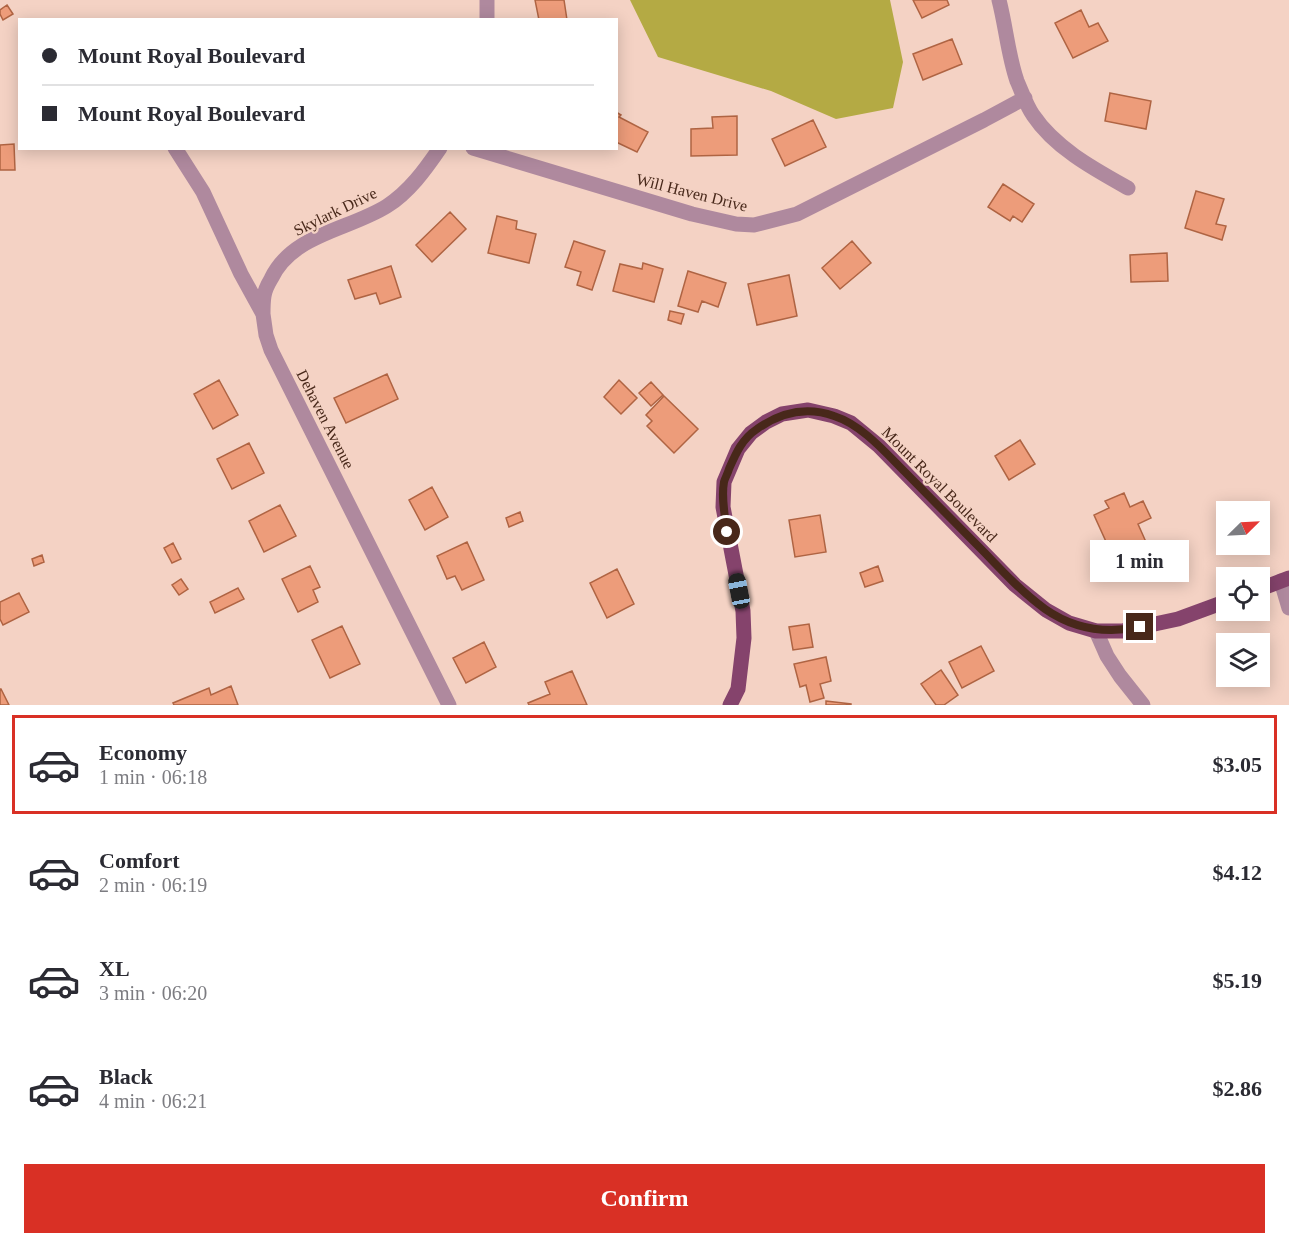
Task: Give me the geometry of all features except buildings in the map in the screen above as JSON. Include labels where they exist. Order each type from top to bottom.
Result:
[{"type":"main road","name":"Mount Royal Boulevard","points":[[730,705],[738,689],[744,638],[743,611],[723,507],[724,482],[738,449],[751,433],[782,414],[808,410],[851,423],[879,446],[1016,585],[1046,610],[1069,623],[1096,631],[1122,631],[1178,619],[1216,605]]},
{"type":"main road","points":[[1270,585],[1285,580]]},
{"type":"street","points":[[487,0],[487,18]]},
{"type":"street","points":[[999,0],[1017,80],[1032,113],[1061,144],[1086,163],[1128,188]]},
{"type":"street","name":"Will Haven Drive","points":[[480,150],[693,214],[736,224],[754,225],[797,214],[1024,98]]},
{"type":"street","name":"Dehaven Avenue","points":[[176,150],[203,192],[263,314],[271,350],[449,705]]},
{"type":"street","name":"Skylark Drive","points":[[263,314],[264,294],[273,275],[294,250],[387,206],[415,183],[439,150]]},
{"type":"street","points":[[1285,580],[1289,608]]},
{"type":"street","points":[[1096,631],[1107,656],[1143,705]]},
{"type":"shaded area","points":[[630,0],[890,0],[903,62],[893,108],[836,119],[771,91],[658,57]]},
{"type":"route","points":[[727,532],[723,507],[724,482],[738,449],[751,433],[766,422],[782,414],[808,410],[851,423],[879,446],[1016,585],[1046,610],[1069,623],[1096,631],[1122,631],[1140,627]]}]
